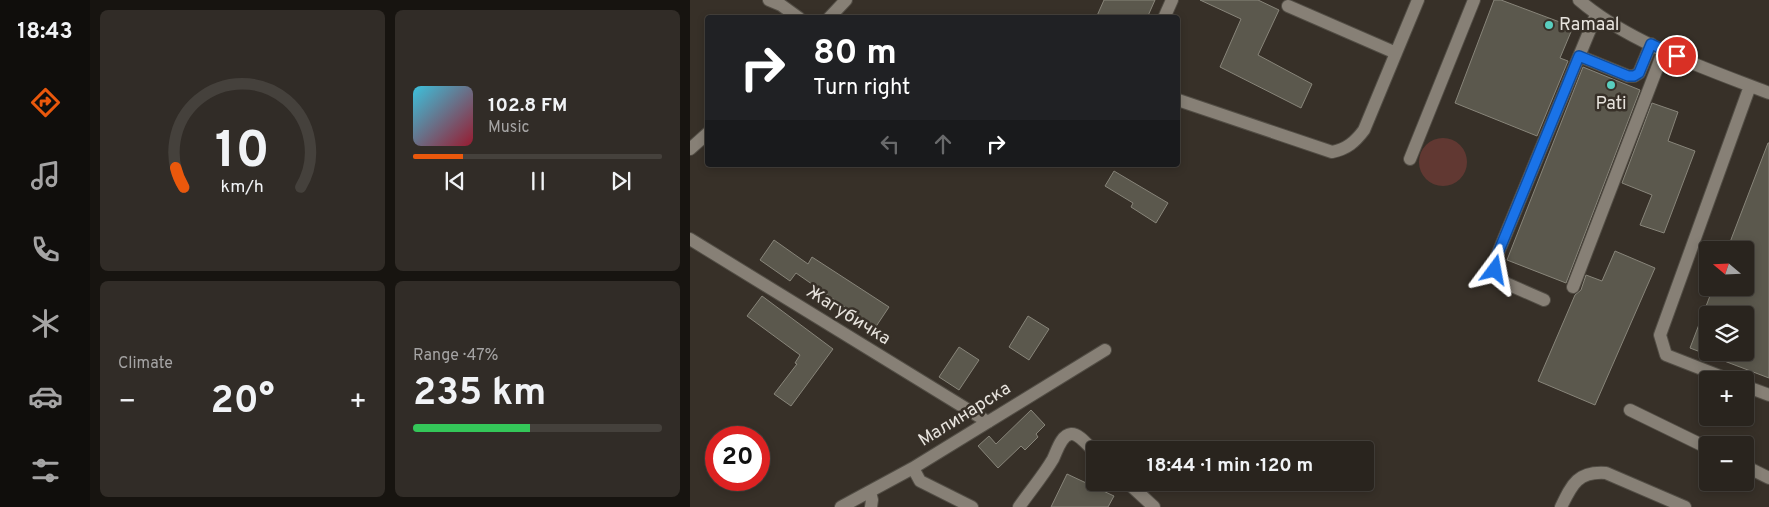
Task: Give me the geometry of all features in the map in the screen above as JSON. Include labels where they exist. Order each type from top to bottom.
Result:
[{"type":"street","points":[[769,0],[780,4],[795,15]]},
{"type":"street","points":[[831,15],[846,0]]},
{"type":"street","points":[[1165,15],[1172,0]]},
{"type":"street","points":[[1180,101],[1332,152],[1343,150],[1355,142],[1364,130],[1418,0]]},
{"type":"street","points":[[1410,159],[1474,0]]},
{"type":"street","points":[[1579,0],[1596,15],[1651,44],[1769,93]]},
{"type":"street","points":[[1288,6],[1396,53]]},
{"type":"street","points":[[1544,300],[1498,278],[1495,270],[1496,258],[1596,15]]},
{"type":"street","points":[[1579,56],[1628,76],[1634,76],[1639,73],[1651,44]]},
{"type":"street","points":[[1573,287],[1664,50]]},
{"type":"street","points":[[1707,371],[1666,355],[1660,336],[1750,86]]},
{"type":"street","points":[[690,149],[705,135]]},
{"type":"street","name":"Жагубичка","points":[[690,239],[988,422]]},
{"type":"street","name":"Малинарска","points":[[841,507],[913,468],[1105,350]]},
{"type":"street","points":[[1754,389],[1769,395]]},
{"type":"street","points":[[1630,410],[1699,444]]},
{"type":"street","points":[[1019,507],[1050,464],[1060,442],[1071,434],[1077,435],[1086,444]]},
{"type":"street","points":[[913,468],[920,481],[972,507]]},
{"type":"street","points":[[1754,470],[1769,478]]},
{"type":"street","points":[[1561,507],[1574,484],[1584,476],[1594,472],[1606,473],[1685,507]]},
{"type":"street","points":[[1137,491],[1154,507]]},
{"type":"street","points":[[870,492],[871,507]]},
{"type":"shaded area","points":[[1438,138],[1448,138],[1460,145],[1467,157],[1467,167],[1460,179],[1448,186],[1438,186],[1430,182],[1423,175],[1419,167],[1419,157],[1423,149],[1430,142]]},
{"type":"building","points":[[1104,0],[1155,0],[1148,15],[1097,15]]},
{"type":"building","points":[[1200,0],[1258,0],[1279,10],[1258,55],[1312,84],[1301,108],[1220,67],[1241,19]]},
{"type":"building","points":[[1494,0],[1501,0],[1573,27],[1560,58],[1568,61],[1537,136],[1455,103]]},
{"type":"building","points":[[1583,67],[1640,90],[1566,283],[1507,260]]},
{"type":"building","points":[[1652,103],[1678,112],[1668,141],[1695,151],[1664,233],[1640,225],[1652,195],[1622,183]]},
{"type":"building","points":[[1769,143],[1769,378],[1724,361],[1754,361],[1754,306],[1706,306],[1710,296],[1754,296],[1754,241],[1730,241]]},
{"type":"building","points":[[1114,171],[1168,203],[1156,223],[1131,207],[1133,203],[1105,186]]},
{"type":"building","points":[[774,240],[808,264],[812,257],[889,307],[875,328],[796,273],[790,281],[760,260]]},
{"type":"building","points":[[1615,251],[1655,268],[1595,405],[1538,381],[1575,295],[1581,290],[1586,275],[1602,281]]},
{"type":"building","points":[[762,296],[833,349],[791,406],[774,394],[797,364],[795,363],[800,355],[747,316]]},
{"type":"building","points":[[1028,316],[1049,329],[1029,360],[1009,347]]},
{"type":"building","points":[[1699,325],[1699,351],[1690,348]]},
{"type":"building","points":[[959,347],[979,360],[959,390],[939,377]]},
{"type":"building","points":[[1031,410],[1045,425],[1036,434],[1038,437],[1025,450],[1021,446],[998,468],[978,446],[989,436],[996,444]]},
{"type":"building","points":[[1067,474],[1086,483],[1086,491],[1103,491],[1114,496],[1108,507],[1051,507]]},
{"type":"place","name":"Ramaal","points":[[1549,25]]},
{"type":"place","name":"Pati","points":[[1611,85]]},
{"type":"route","points":[[1495,270],[1496,258],[1579,56],[1628,76],[1634,76],[1639,73],[1651,44],[1677,56]]}]
